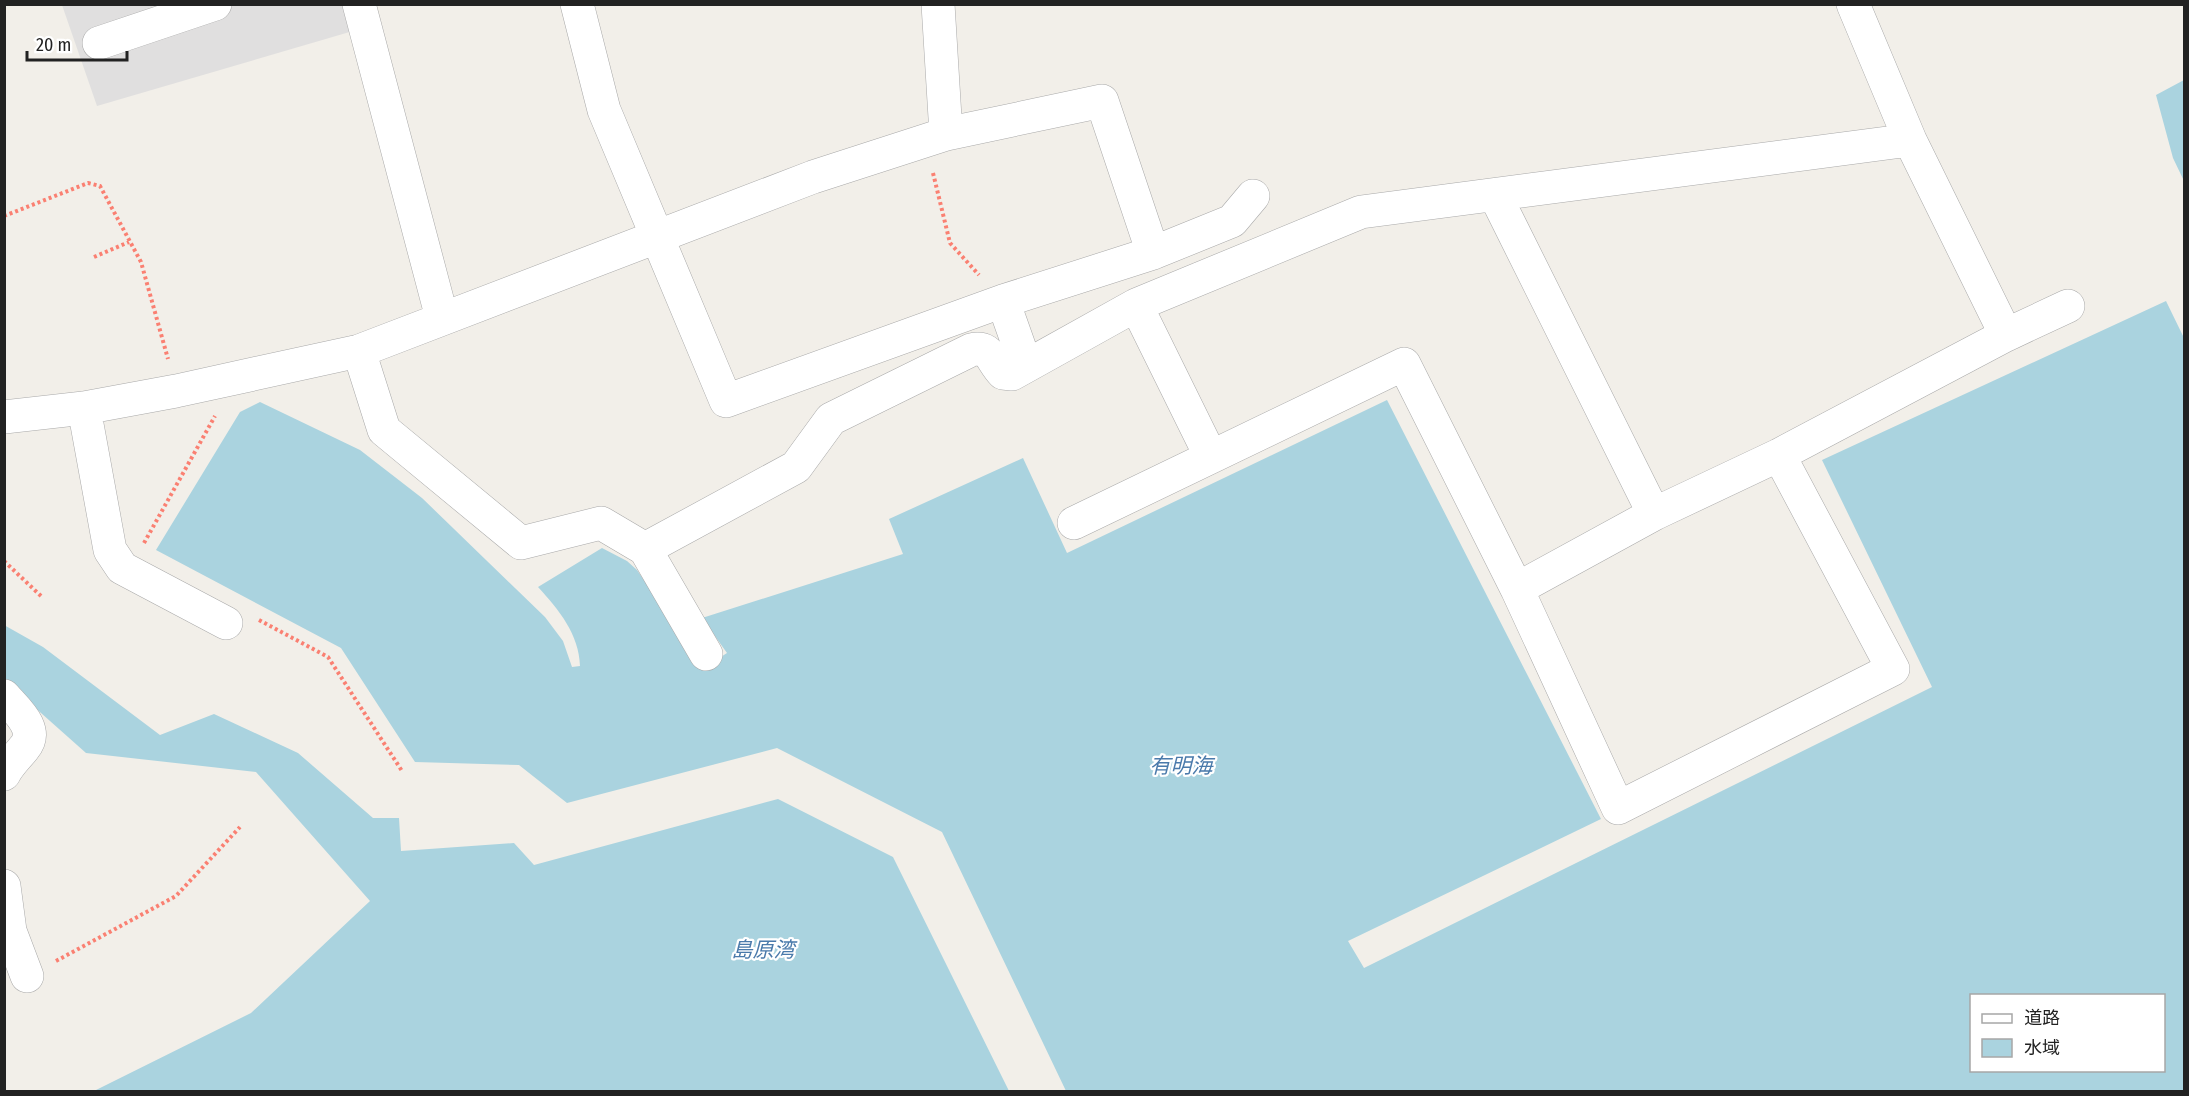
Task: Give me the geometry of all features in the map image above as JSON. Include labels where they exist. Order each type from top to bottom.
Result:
[{"type":"street","points":[[99,43],[215,4]]},
{"type":"street","points":[[359,4],[442,318]]},
{"type":"street","points":[[577,4],[604,110],[726,401],[1003,301],[1152,253],[1232,221],[1253,196]]},
{"type":"street","points":[[936,137],[938,4]]},
{"type":"street","points":[[1853,4],[1910,140],[2006,335]]},
{"type":"street","points":[[4,417],[84,408],[176,392],[238,376],[359,351],[813,177],[936,137],[1102,101],[1152,253]]},
{"type":"street","points":[[645,549],[796,467],[831,419],[971,350],[984,349],[989,352],[1003,373],[1012,374],[1136,305],[1361,212],[1910,140]]},
{"type":"street","points":[[1495,195],[1654,514]]},
{"type":"street","points":[[1003,301],[1026,366]]},
{"type":"street","points":[[1136,305],[1211,457]]},
{"type":"street","points":[[1517,589],[1654,514],[1779,455],[2006,335],[2068,306]]},
{"type":"street","points":[[359,351],[384,430],[521,543],[601,523],[645,549],[706,654]]},
{"type":"street","points":[[1074,523],[1404,364],[1517,589],[1618,808],[1893,669],[1779,455]]},
{"type":"street","points":[[84,408],[110,550],[122,568],[242,621]]},
{"type":"street","points":[[4,696],[27,723],[30,739],[4,774]]},
{"type":"street","points":[[4,886],[10,931],[27,976]]},
{"type":"path","points":[[936,137],[950,243],[1003,301]]},
{"type":"path","points":[[4,216],[88,183],[100,186],[141,262],[176,392]]},
{"type":"path","points":[[94,257],[129,242]]},
{"type":"path","points":[[143,545],[238,376]]},
{"type":"path","points":[[4,561],[42,597]]},
{"type":"path","points":[[242,621],[328,657],[402,771]]},
{"type":"path","points":[[27,976],[176,896],[240,827]]},
{"type":"shaded area","points":[[62,5],[346,5],[353,31],[97,106]]},
{"type":"water","points":[[2184,80],[2184,181],[2173,158],[2156,95]]},
{"type":"water","name":"有明海","points":[[2166,301],[2184,338],[2184,1091],[1066,1091],[942,832],[777,748],[567,803],[519,765],[415,762],[341,648],[156,550],[240,412],[260,402],[360,450],[422,498],[545,617],[563,641],[572,667],[580,666],[579,654],[572,633],[538,587],[602,548],[627,561],[637,570],[704,668],[727,653],[702,618],[903,554],[889,519],[1023,458],[1067,553],[1387,400],[1601,819],[1348,941],[1364,968],[1932,687],[1822,460]]},
{"type":"water","name":"島原湾","points":[[4,625],[43,647],[160,735],[214,714],[298,753],[373,818],[399,818],[401,851],[514,843],[534,865],[778,799],[893,857],[1009,1091],[94,1091],[251,1013],[370,901],[256,772],[86,753],[5,681]]}]
